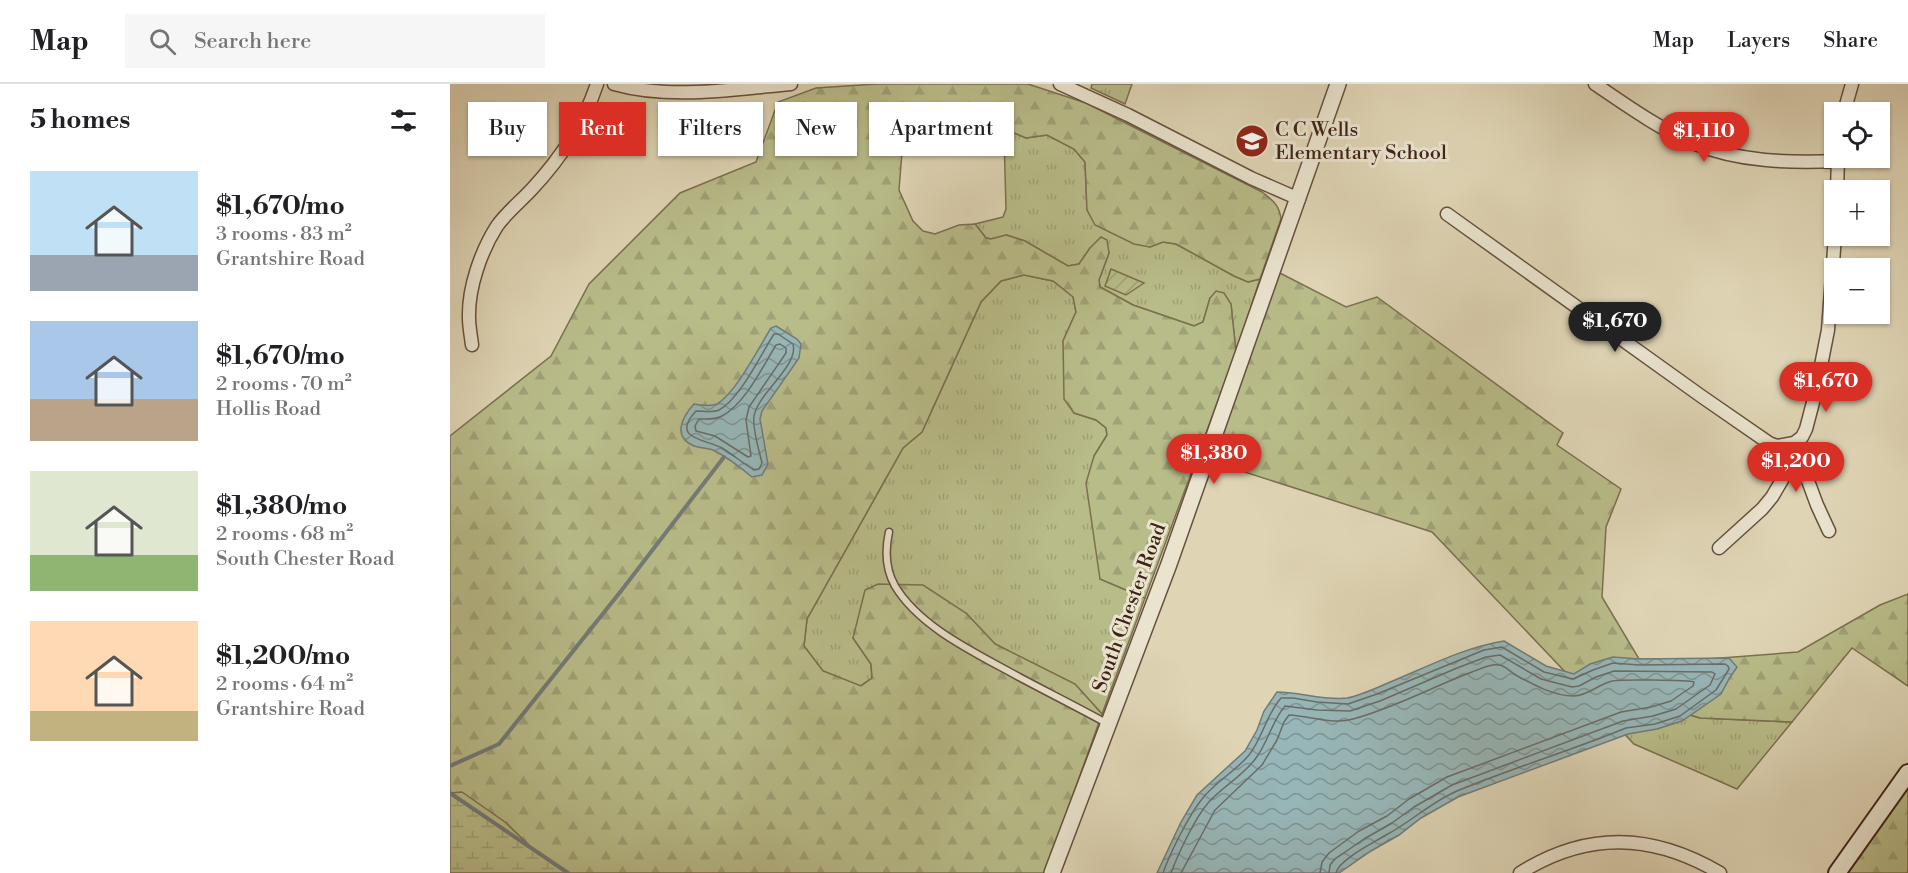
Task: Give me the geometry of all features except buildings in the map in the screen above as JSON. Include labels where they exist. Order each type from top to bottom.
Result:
[{"type":"main road","points":[[1838,873],[1908,773]]},
{"type":"street","points":[[472,345],[469,316],[472,291],[488,242],[509,211],[544,175],[567,145],[581,123],[597,84]]},
{"type":"street","points":[[614,84],[637,90],[664,92],[791,84]]},
{"type":"street","points":[[1060,84],[1128,115],[1251,178],[1299,199]]},
{"type":"street","name":"South Chester Road","points":[[1052,873],[1169,564],[1338,84]]},
{"type":"street","points":[[1594,84],[1671,132],[1710,149],[1766,160],[1802,162],[1824,160]]},
{"type":"street","points":[[1847,102],[1852,84]]},
{"type":"street","points":[[1447,214],[1701,396],[1769,443],[1778,446],[1794,443],[1806,429],[1828,330],[1834,246]]},
{"type":"street","points":[[1794,443],[1829,531]]},
{"type":"street","points":[[1719,548],[1772,497],[1782,480],[1794,443]]},
{"type":"street","points":[[1520,873],[1556,854],[1580,846],[1617,841],[1658,846],[1702,862],[1720,873]]},
{"type":"lane","points":[[889,532],[886,552],[888,569],[894,584],[915,610],[954,640],[1109,724]]},
{"type":"green space","points":[[876,84],[1028,84],[1086,103],[1262,192],[1275,203],[1279,210],[1281,219],[1260,279],[1248,282],[1176,244],[1163,242],[1150,247],[1134,244],[1095,225],[1087,210],[1085,162],[1074,149],[1047,135],[1026,138],[1014,133],[1014,102],[869,102],[869,156],[902,156],[899,190],[913,221],[923,231],[935,234],[959,225],[975,224],[986,238],[1006,235],[1025,241],[1068,266],[1079,264],[1101,237],[1107,240],[1109,253],[1099,280],[1100,287],[1133,305],[1194,326],[1203,322],[1210,298],[1216,291],[1224,293],[1231,304],[1236,352],[1145,598],[1100,579],[1086,483],[1094,456],[1107,435],[1106,428],[1096,420],[1074,413],[1064,399],[1063,341],[1076,312],[1073,297],[1053,281],[1024,275],[1001,281],[981,302],[922,432],[903,448],[807,619],[804,646],[823,671],[861,686],[872,678],[871,664],[853,638],[865,590],[878,584],[923,585],[966,613],[995,644],[1075,684],[1102,714],[1045,873],[450,873],[450,436],[551,356],[589,284],[680,193],[756,162],[758,156],[763,156],[763,143],[775,110],[775,156],[857,156],[857,102],[778,102],[816,88]]},
{"type":"green space","points":[[1092,84],[1132,84],[1125,104],[1091,88]]},
{"type":"green space","points":[[1014,133],[1026,138],[1047,135],[1074,149],[1085,162],[1087,210],[1150,247],[1163,242],[1176,244],[1248,282],[1260,279],[1236,352],[1231,304],[1210,298],[1203,322],[1194,326],[1133,305],[1100,287],[1099,280],[1109,253],[1090,248],[1079,264],[1068,266],[1025,241],[1007,235],[986,238],[975,224],[1003,217],[1006,209],[1005,156],[1014,156]]},
{"type":"green space","points":[[1111,269],[1144,283],[1126,295],[1105,286]]},
{"type":"green space","points":[[1276,271],[1346,307],[1377,297],[1563,433],[1557,445],[1621,489],[1606,527],[1602,597],[1639,659],[1708,659],[1798,652],[1880,605],[1908,594],[1908,686],[1852,648],[1792,722],[1700,718],[1571,678],[1432,532],[1207,460]]},
{"type":"green space","points":[[1024,275],[1053,281],[1073,296],[1076,312],[1063,341],[1074,413],[1096,420],[1106,428],[1107,435],[1094,456],[1100,579],[1145,598],[1102,714],[1075,684],[995,644],[966,613],[853,638],[871,664],[872,678],[860,686],[823,671],[804,646],[807,619],[903,448],[922,432],[981,302],[1001,281]]},
{"type":"green space","points":[[1667,708],[1700,718],[1792,722],[1737,789],[1634,744],[1610,719]]},
{"type":"green space","points":[[1908,773],[1908,873],[1837,873]]},
{"type":"green space","points":[[462,792],[505,822],[534,850],[568,873],[450,873],[450,793]]},
{"type":"water","points":[[776,326],[801,344],[799,358],[762,411],[760,419],[768,464],[762,475],[752,477],[711,449],[694,446],[687,442],[681,432],[681,426],[694,404],[705,406],[717,404],[732,390],[771,328]]},
{"type":"water","points":[[1504,641],[1546,666],[1574,674],[1590,664],[1613,657],[1729,658],[1737,667],[1721,694],[1682,721],[1657,729],[1628,734],[1458,797],[1421,818],[1399,835],[1339,873],[1157,873],[1181,822],[1197,795],[1245,751],[1257,730],[1264,711],[1277,692],[1347,698],[1365,693],[1462,652]]},
{"type":"waterway","points":[[450,766],[499,744],[724,457]]},
{"type":"waterway","points":[[450,793],[568,873]]},
{"type":"place","name":"C C Wells Elementary School","points":[[1252,141]]}]
